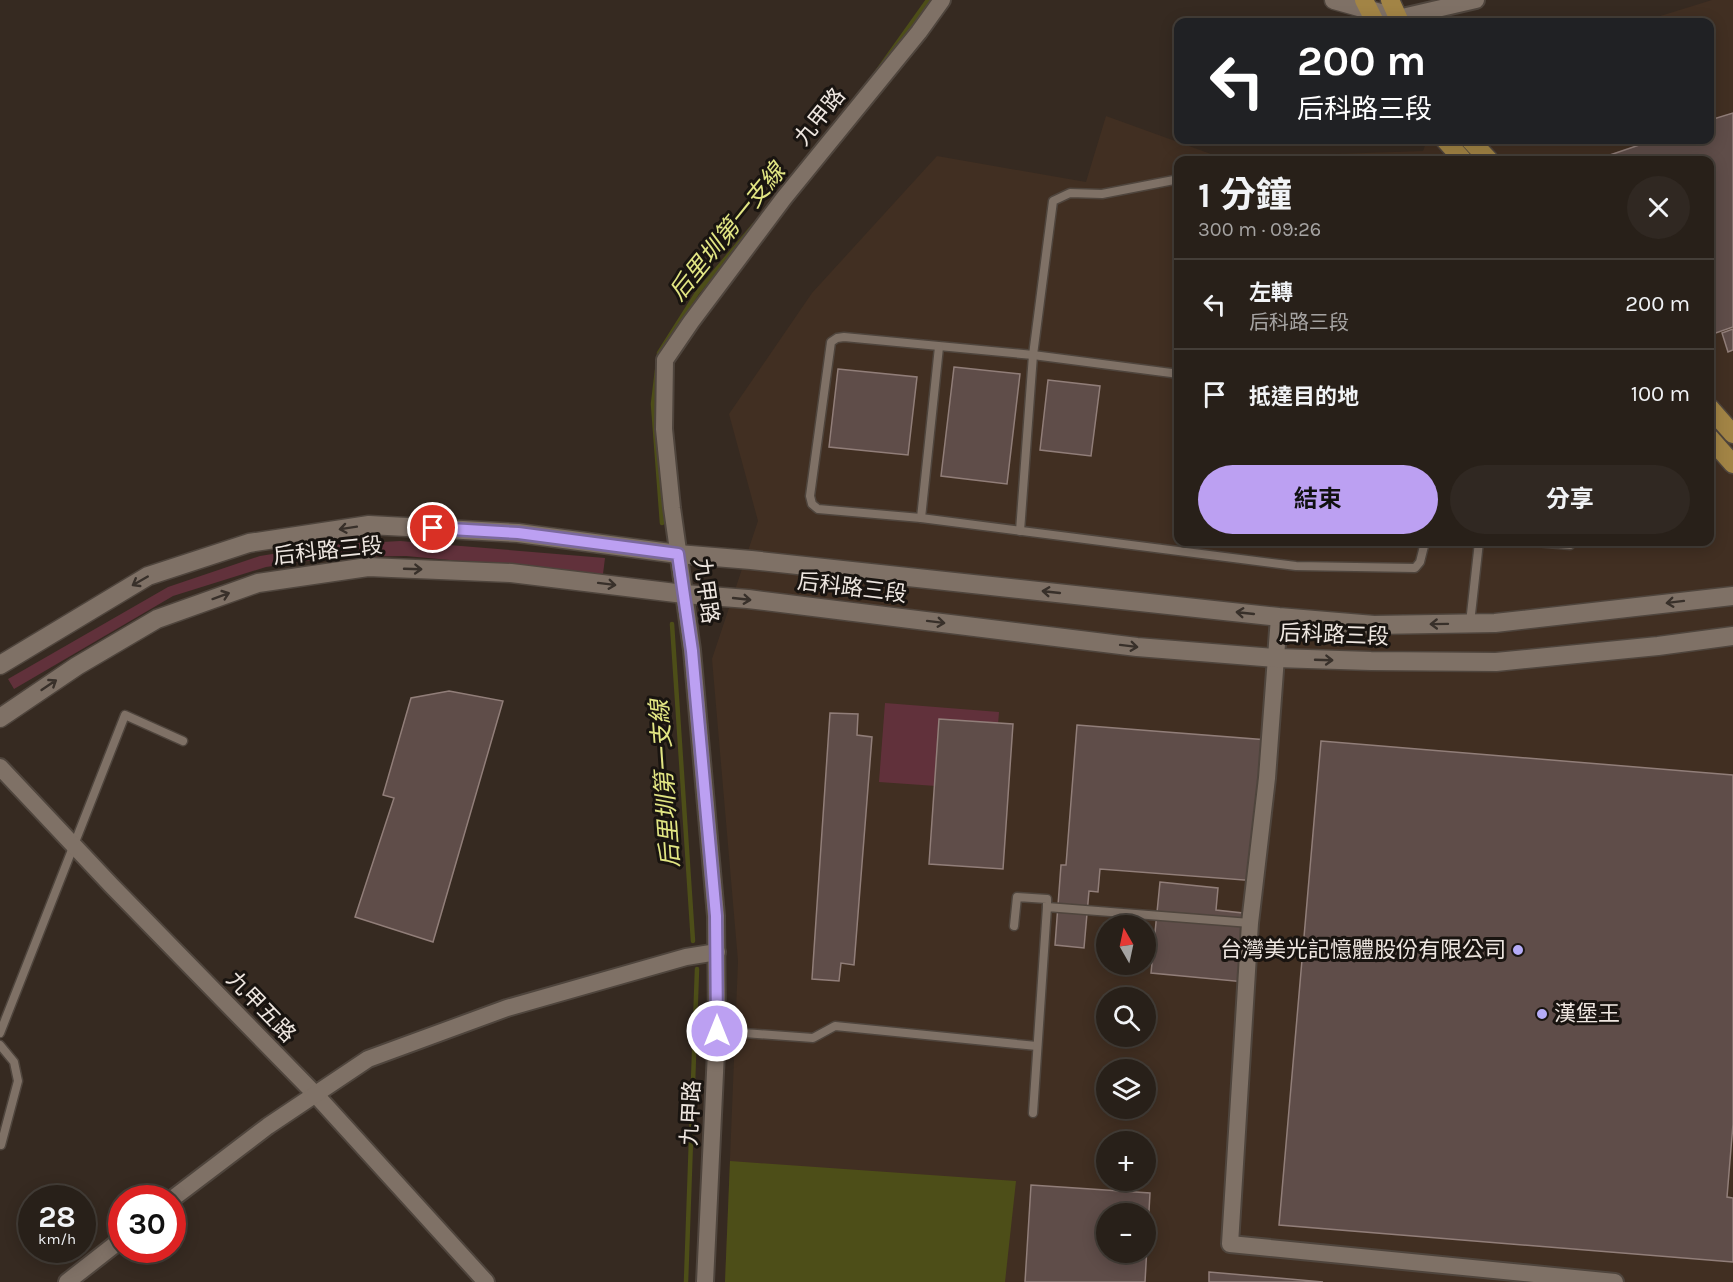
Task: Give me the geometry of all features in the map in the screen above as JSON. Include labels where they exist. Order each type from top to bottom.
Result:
[{"type":"main road","points":[[1390,0],[1398,18]]},
{"type":"main road","points":[[1449,144],[1459,156]]},
{"type":"main road","points":[[1474,144],[1485,156]]},
{"type":"main road","points":[[1714,413],[1733,434]]},
{"type":"main road","points":[[1714,443],[1733,464]]},
{"type":"street","name":"九甲路","points":[[705,1282],[717,1031],[716,916],[692,651],[664,429],[665,360],[784,198],[942,0]]},
{"type":"street","points":[[1334,0],[1393,18]]},
{"type":"street","points":[[1407,18],[1476,0]]},
{"type":"street","name":"后科路三段","points":[[0,665],[148,576],[249,543],[369,525],[518,533],[678,554],[1374,625],[1495,623],[1733,596]]},
{"type":"street","name":"后科路三段","points":[[0,718],[77,666],[158,619],[258,583],[368,567],[512,573],[684,594],[748,599],[1137,647],[1276,658],[1496,662],[1733,636]]},
{"type":"street","points":[[1279,617],[1267,778],[1250,923],[1230,1244],[1615,1282]]},
{"type":"street","name":"九甲五路","points":[[0,767],[316,1095],[486,1282]]},
{"type":"street","points":[[186,1188],[268,1126],[368,1059],[507,1008],[686,957],[717,952]]},
{"type":"street","points":[[67,1282],[108,1250]]},
{"type":"lane","points":[[1020,531],[1033,355],[1053,201],[1070,193],[1102,194],[1174,180]]},
{"type":"lane","points":[[1174,373],[1033,355],[837,338],[831,342],[810,496],[812,504],[818,509],[921,518],[1296,566],[1415,568],[1420,562],[1424,546]]},
{"type":"lane","points":[[921,518],[939,347]]},
{"type":"lane","points":[[1470,624],[1479,546]]},
{"type":"lane","points":[[0,1033],[125,715],[183,741]]},
{"type":"lane","points":[[1014,926],[1017,897],[1047,899],[1033,1113]]},
{"type":"lane","points":[[1047,907],[1250,923]]},
{"type":"lane","points":[[717,1031],[813,1038],[835,1026],[1037,1046]]},
{"type":"lane","points":[[0,1045],[14,1062],[18,1081],[1,1145]]},
{"type":"shaded area","points":[[1712,0],[1733,0],[1733,1282],[725,1282],[738,961],[712,659],[758,521],[729,414],[812,293],[937,156],[1086,182],[1106,116],[1174,141],[1174,144],[1183,144],[1216,156],[1174,156],[1174,546],[1714,546],[1714,156],[1279,156],[1423,151],[1426,144],[1714,144],[1714,18],[1654,18]]},
{"type":"shaded area","points":[[400,541],[605,558],[603,574],[406,556],[333,557],[266,567],[173,596],[14,689],[8,679],[168,587],[260,556],[328,545]]},
{"type":"shaded area","points":[[885,703],[999,712],[993,790],[879,782]]},
{"type":"shaded area","points":[[730,1161],[1016,1181],[1005,1282],[725,1282]]},
{"type":"building","points":[[1733,113],[1733,327],[1714,334],[1714,156],[1607,156],[1642,144],[1714,144],[1714,119]]},
{"type":"building","points":[[1733,329],[1733,350],[1728,352],[1722,333]]},
{"type":"building","points":[[954,367],[1020,374],[1007,484],[941,476]]},
{"type":"building","points":[[838,369],[917,377],[908,455],[829,447]]},
{"type":"building","points":[[1048,380],[1100,386],[1091,456],[1040,450]]},
{"type":"building","points":[[449,691],[503,701],[433,942],[355,917],[394,798],[383,795],[411,698]]},
{"type":"building","points":[[830,713],[858,714],[857,735],[872,737],[854,965],[841,963],[839,981],[812,979]]},
{"type":"building","points":[[939,719],[1013,724],[1003,869],[929,864]]},
{"type":"building","points":[[1077,725],[1268,740],[1257,881],[1100,869],[1098,892],[1089,891],[1084,948],[1055,945],[1061,865],[1066,865]]},
{"type":"building","name":"台灣美光記憶體股份有限公司","points":[[1321,741],[1733,775],[1733,1124],[1727,1197],[1733,1198],[1733,1262],[1279,1225]]},
{"type":"building","points":[[1160,882],[1218,888],[1216,910],[1252,914],[1245,982],[1156,973],[1156,922]]},
{"type":"building","points":[[1031,1185],[1150,1193],[1149,1203],[1096,1203],[1096,1263],[1146,1263],[1145,1282],[1025,1282]]},
{"type":"building","points":[[1209,1272],[1323,1282],[1209,1282]]},
{"type":"waterway","name":"后里圳第一支線","points":[[876,73],[928,0]]},
{"type":"waterway","name":"后里圳第一支線","points":[[659,359],[659,353],[697,293],[754,225]]},
{"type":"waterway","name":"后里圳第一支線","points":[[657,370],[653,404],[662,523]]},
{"type":"waterway","name":"后里圳第一支線","points":[[672,624],[693,941]]},
{"type":"waterway","name":"后里圳第一支線","points":[[686,1282],[697,969]]},
{"type":"place","name":"台灣美光記憶體股份有限公司","points":[[1518,950]]},
{"type":"place","name":"漢堡王","points":[[1542,1014]]},
{"type":"route","points":[[433,528],[518,533],[678,554],[692,651],[716,916],[717,1031]]}]
